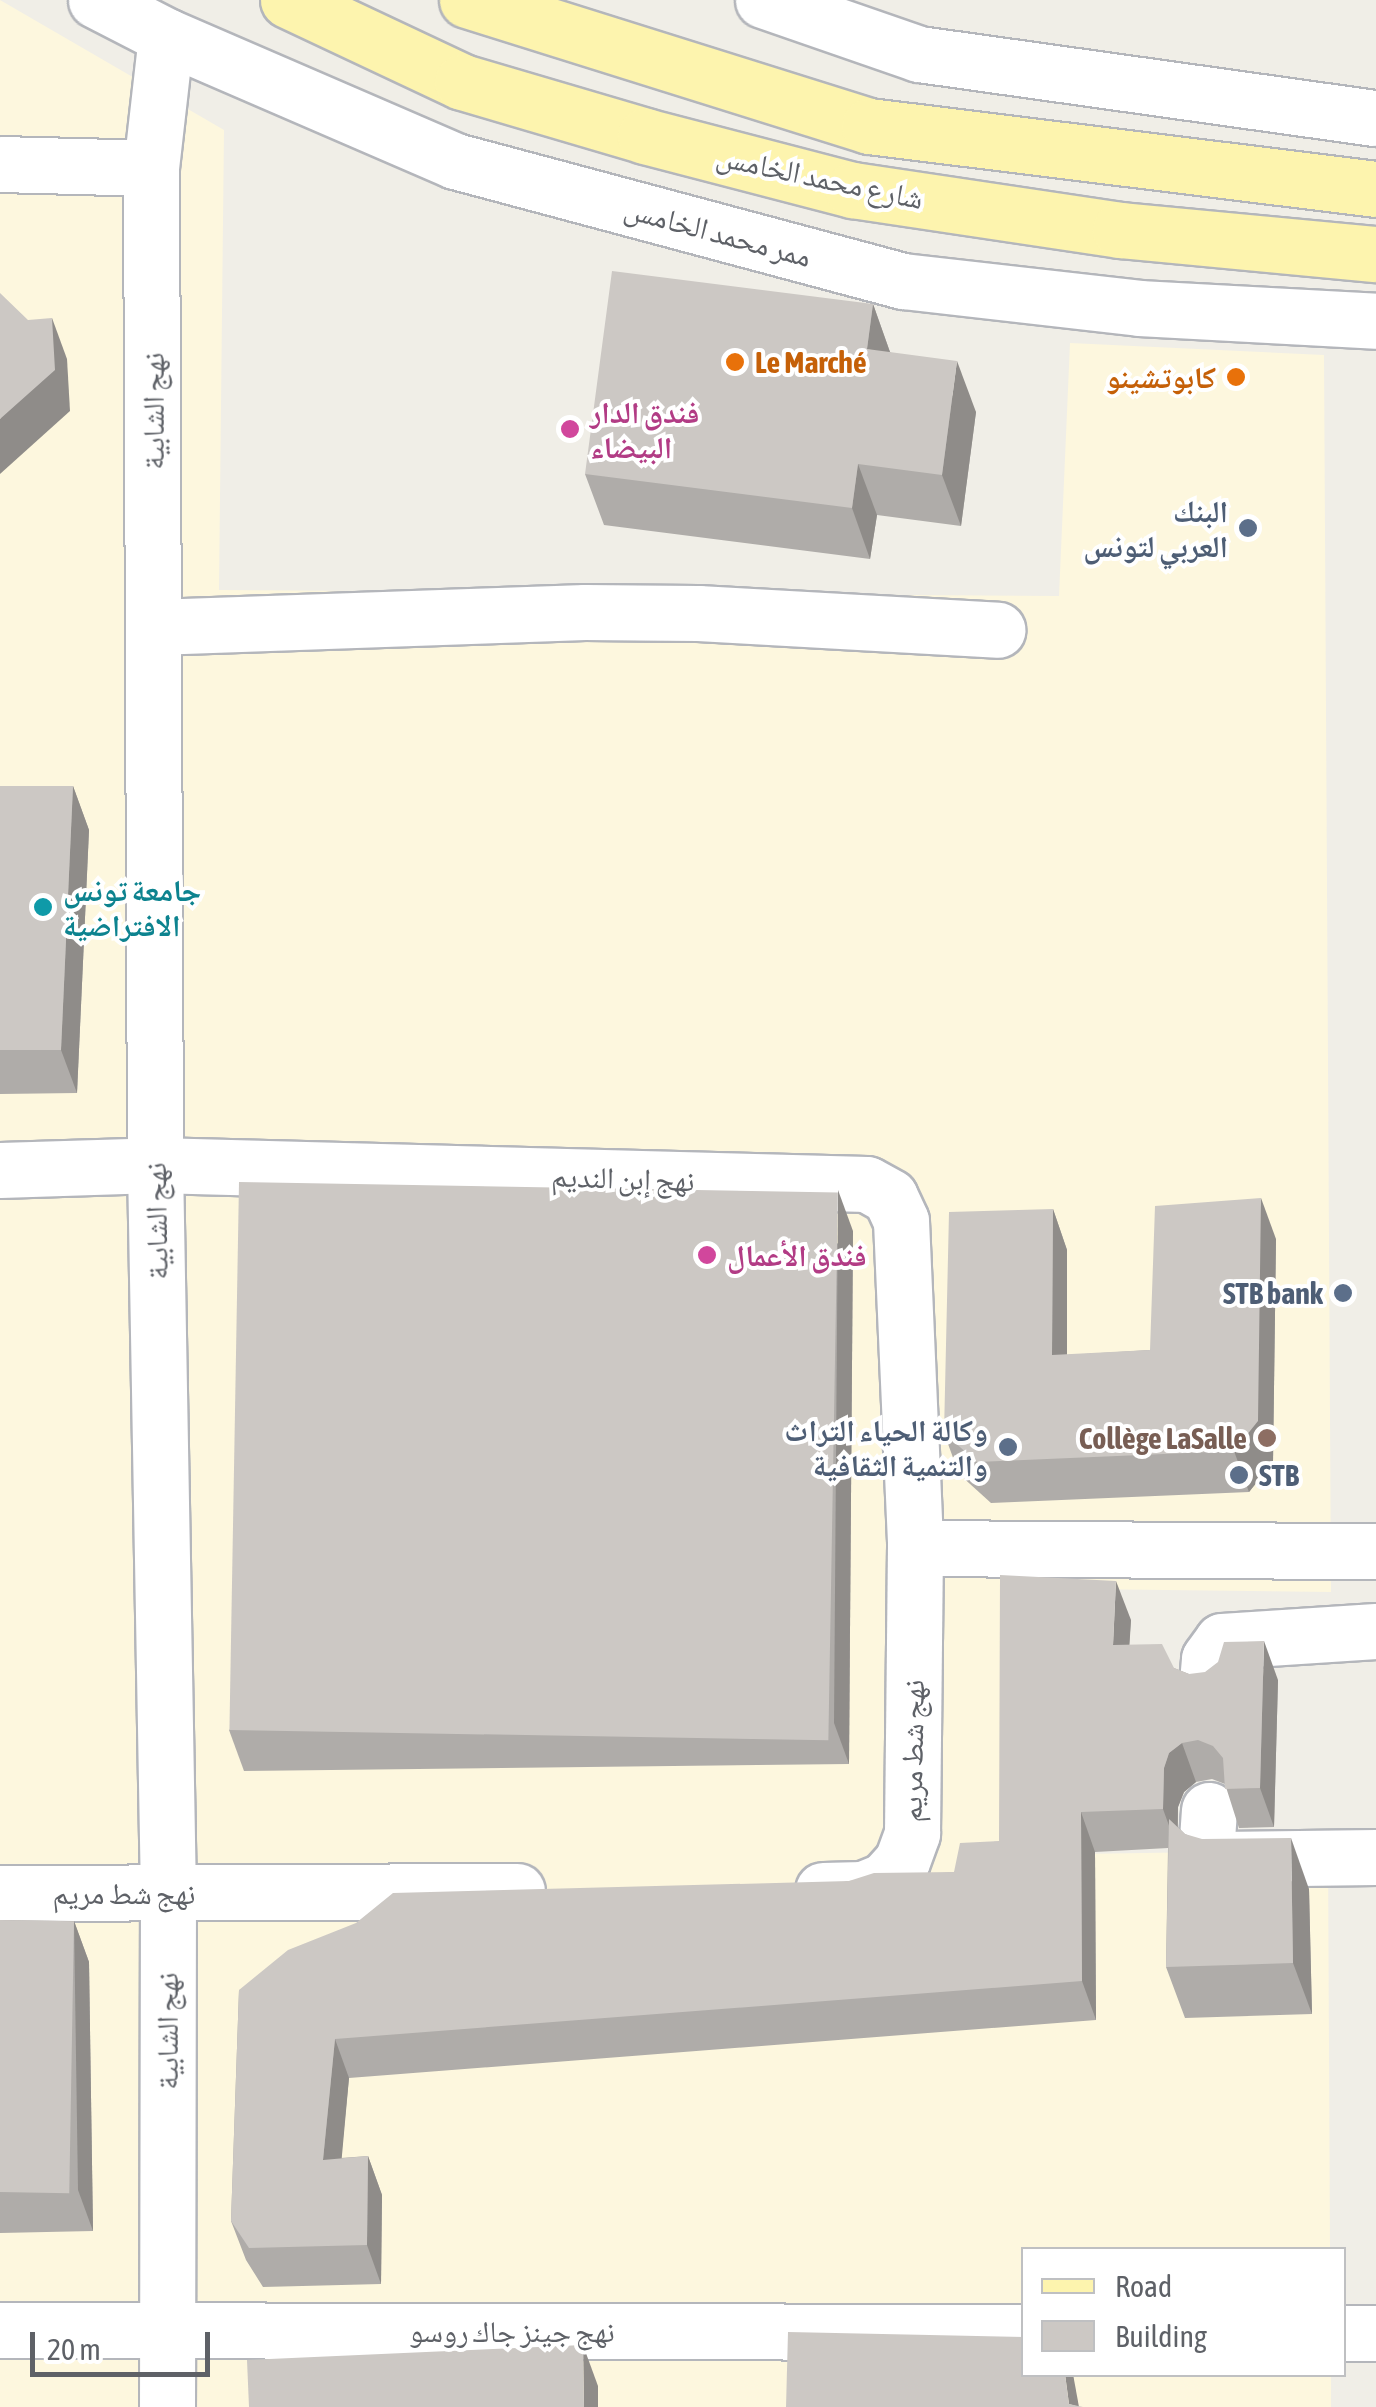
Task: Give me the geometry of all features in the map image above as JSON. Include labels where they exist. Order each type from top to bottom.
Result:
[{"type":"main road","name":"شارع محمد الخامس","points":[[288,0],[462,82],[645,136],[853,190],[1120,230],[1376,254]]},
{"type":"main road","name":"شارع محمد الخامس","points":[[467,0],[869,126],[1376,188]]},
{"type":"main road","points":[[1376,188],[1376,212]]},
{"type":"street","name":"ممر محمد الخامس","points":[[96,0],[166,36],[455,161],[903,281],[1139,308],[1376,321]]},
{"type":"street","points":[[763,0],[919,54],[1376,118]]},
{"type":"street","name":"نهج الشابية","points":[[166,36],[151,168],[155,1165],[168,1893],[167,2407]]},
{"type":"street","points":[[0,164],[151,168]]},
{"type":"street","points":[[154,627],[604,612],[698,613],[998,630]]},
{"type":"street","name":"نهج إبن النديم","points":[[0,1170],[155,1165],[867,1184],[890,1197],[901,1221],[915,1548]]},
{"type":"street","points":[[915,1548],[1376,1550]]},
{"type":"street","name":"نهج شط مريم","points":[[764,1890],[863,1889],[885,1880],[902,1862],[912,1833],[915,1548]]},
{"type":"street","points":[[1207,1682],[1210,1659],[1222,1640],[1376,1631]]},
{"type":"street","points":[[1208,1810],[1208,1840],[1212,1853],[1221,1859],[1376,1857]]},
{"type":"street","name":"نهج شط مريم","points":[[0,1893],[565,1891]]},
{"type":"street","name":"نهج جينز جاك روسو","points":[[0,2330],[1021,2332]]},
{"type":"street","points":[[1346,2333],[1376,2333]]},
{"type":"shaded area","points":[[0,0],[224,130],[219,590],[1059,596],[1070,343],[1324,355],[1331,1592],[1003,1588],[1013,1855],[1328,1850],[1330,2247],[1021,2247],[1021,2377],[1331,2377],[1331,2407],[0,2407]]},
{"type":"building","points":[[612,271],[873,304],[867,349],[957,361],[942,475],[858,464],[852,508],[585,474]]},
{"type":"building","points":[[0,293],[28,320],[52,318],[55,370],[0,419]]},
{"type":"building","points":[[0,786],[73,786],[61,1050],[0,1050]]},
{"type":"building","points":[[239,1182],[838,1192],[828,1740],[229,1730]]},
{"type":"building","points":[[1261,1198],[1258,1421],[1234,1451],[977,1462],[944,1433],[949,1212],[1053,1209],[1052,1355],[1150,1350],[1155,1206]]},
{"type":"building","points":[[1000,1575],[1116,1581],[1113,1645],[1162,1644],[1174,1668],[1189,1674],[1205,1672],[1218,1662],[1224,1642],[1264,1641],[1260,1788],[1225,1789],[1223,1758],[1213,1746],[1198,1740],[1182,1743],[1169,1753],[1164,1768],[1163,1809],[1081,1812],[1082,1981],[335,2039],[323,2160],[368,2156],[367,2245],[249,2248],[231,2221],[239,1990],[288,1950],[356,1923],[393,1893],[849,1881],[874,1873],[954,1872],[960,1843],[999,1841]]},
{"type":"building","points":[[1169,1819],[1185,1834],[1202,1839],[1291,1838],[1293,1963],[1166,1967]]},
{"type":"building","points":[[0,1920],[74,1921],[69,2193],[0,2192]]},
{"type":"building","points":[[788,2332],[1021,2337],[1021,2377],[1065,2377],[1069,2404],[1083,2407],[786,2407]]},
{"type":"building","points":[[583,2345],[584,2407],[249,2407],[247,2360]]},
{"type":"place","name":"Le Marché","points":[[735,362]]},
{"type":"place","name":"كابوتشينو","points":[[1236,377]]},
{"type":"place","name":"فندق الدار البيضاء","points":[[570,429]]},
{"type":"place","name":"البنك العربي لتونس","points":[[1248,528]]},
{"type":"place","name":"جامعة تونس الافتراضية","points":[[43,907]]},
{"type":"place","name":"فندق الأعمال","points":[[707,1255]]},
{"type":"place","name":"STB bank","points":[[1343,1293]]},
{"type":"place","name":"Collège LaSalle","points":[[1267,1438]]},
{"type":"place","name":"وكالة الحياء التراث والتنمية الثقافية","points":[[1008,1447]]},
{"type":"place","name":"STB","points":[[1239,1475]]}]
